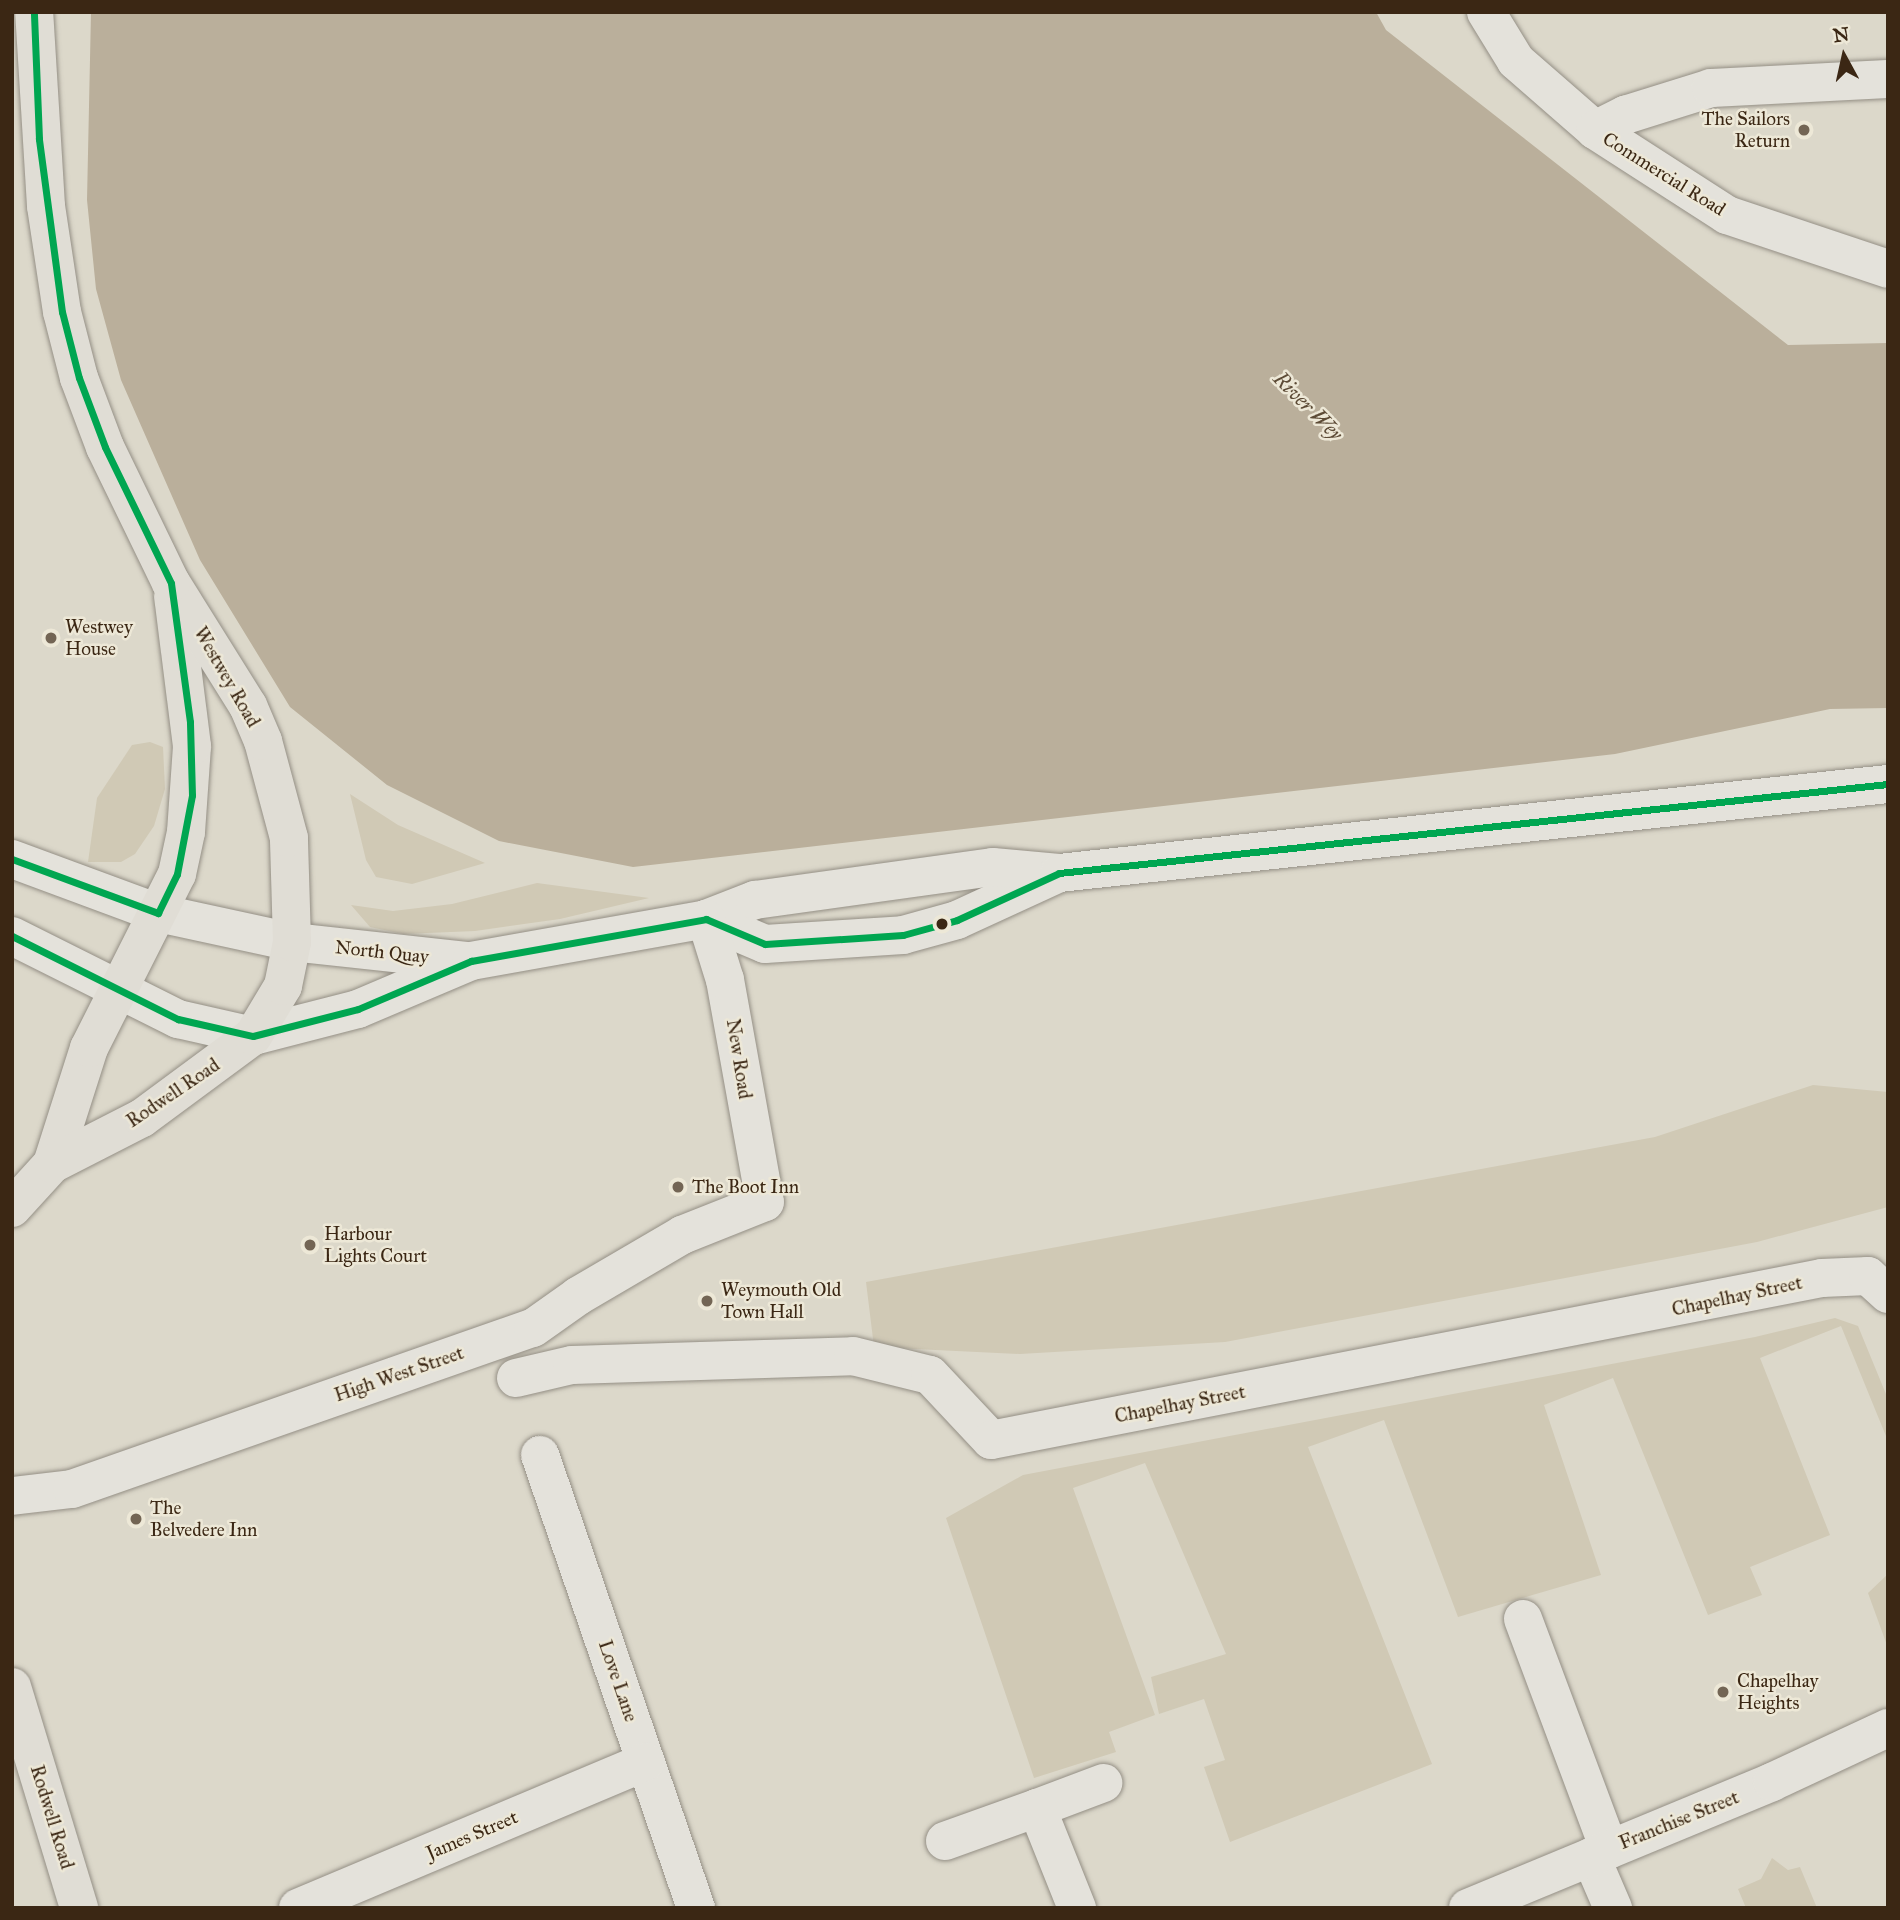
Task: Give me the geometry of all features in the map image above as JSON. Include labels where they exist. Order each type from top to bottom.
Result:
[{"type":"highway","name":"Westwey Road","points":[[34,12],[39,139],[62,312],[79,378],[105,447],[171,583],[248,706],[275,773],[289,838],[292,942],[283,986],[253,1036]]},
{"type":"highway","name":"Westwey Road","points":[[118,993],[177,874],[192,795],[190,722],[171,583]]},
{"type":"highway","name":"Rodwell Road","points":[[52,1164],[89,1048],[118,993]]},
{"type":"highway","name":"Rodwell Road","points":[[12,1208],[52,1164],[142,1118],[253,1036]]},
{"type":"highway","name":"Rodwell Road","points":[[12,1687],[79,1908]]},
{"type":"street","name":"Commercial Road","points":[[1486,12],[1516,61],[1595,130],[1727,215],[1888,269]]},
{"type":"street","points":[[1595,130],[1625,114],[1711,88],[1888,79]]},
{"type":"street","name":"North Quay","points":[[253,1036],[358,1009],[471,961],[706,919],[755,900],[993,867],[1059,873],[1888,784]]},
{"type":"street","name":"North Quay","points":[[12,859],[158,913],[292,942],[471,961]]},
{"type":"street","name":"North Quay","points":[[706,919],[765,944],[903,935],[1009,899],[1059,873]]},
{"type":"street","name":"New Road","points":[[706,919],[725,980],[765,1202]]},
{"type":"street","points":[[12,936],[118,993],[178,1019],[253,1036]]},
{"type":"street","name":"High West Street","points":[[12,1496],[72,1489],[533,1328],[578,1296],[682,1235],[765,1202]]},
{"type":"street","name":"Chapelhay Street","points":[[516,1378],[572,1365],[853,1356],[899,1364],[930,1375],[991,1440],[1441,1356],[1822,1278],[1878,1285]]},
{"type":"street","name":"Love Lane","points":[[540,1455],[696,1908]]},
{"type":"street","points":[[1523,1619],[1600,1853],[1613,1908]]},
{"type":"street","name":"Franchise Street","points":[[1468,1908],[1888,1728]]},
{"type":"street","name":"James Street","points":[[298,1908],[646,1762]]},
{"type":"street","points":[[945,1841],[1103,1783]]},
{"type":"street","points":[[1037,1808],[1077,1908]]},
{"type":"shaded area","points":[[150,742],[163,747],[165,789],[154,826],[135,854],[121,862],[88,862],[97,798],[132,745]]},
{"type":"shaded area","points":[[350,794],[398,825],[485,863],[412,884],[376,877],[366,860]]},
{"type":"shaded area","points":[[537,883],[649,898],[560,919],[475,931],[403,934],[370,927],[351,905],[393,911],[452,904]]},
{"type":"shaded area","points":[[1813,1085],[1888,1092],[1888,1207],[1757,1242],[1225,1342],[1020,1354],[874,1347],[866,1282],[1655,1137]]},
{"type":"shaded area","points":[[1835,1318],[1858,1326],[1888,1399],[1888,1441],[1841,1326],[1760,1358],[1830,1535],[1750,1567],[1762,1595],[1708,1615],[1613,1378],[1544,1405],[1601,1575],[1458,1617],[1384,1420],[1308,1447],[1432,1764],[1230,1842],[1204,1767],[1225,1760],[1204,1699],[1159,1714],[1151,1677],[1226,1654],[1145,1463],[1073,1488],[1155,1715],[1109,1732],[1116,1752],[1034,1778],[946,1518],[1023,1475],[1755,1337]]},
{"type":"shaded area","points":[[1888,1574],[1888,1648],[1868,1593]]},
{"type":"shaded area","points":[[1772,1858],[1788,1870],[1800,1867],[1817,1908],[1746,1908],[1738,1889],[1761,1879]]},
{"type":"water","name":"River Wey","points":[[91,12],[1376,12],[1386,30],[1788,345],[1888,343],[1888,708],[1830,709],[1615,754],[633,867],[499,841],[387,785],[290,707],[200,560],[121,380],[96,289],[87,200]]},
{"type":"transit line","points":[[12,859],[158,913],[177,874],[192,795],[190,722],[171,583],[105,447],[79,378],[62,312],[39,139],[34,12]]},
{"type":"transit line","points":[[12,936],[178,1019],[253,1036],[358,1009],[471,961],[706,919],[765,944],[903,935],[957,920],[1059,873],[1888,784]]},
{"type":"place","name":"The Sailors Return","points":[[1804,130]]},
{"type":"place","name":"Westwey House","points":[[51,638]]},
{"type":"place","name":"The Boot Inn","points":[[678,1187]]},
{"type":"place","name":"Harbour Lights Court","points":[[310,1245]]},
{"type":"place","name":"Weymouth Old Town Hall","points":[[707,1301]]},
{"type":"place","name":"The Belvedere Inn","points":[[136,1519]]},
{"type":"place","name":"Chapelhay Heights","points":[[1723,1692]]}]
